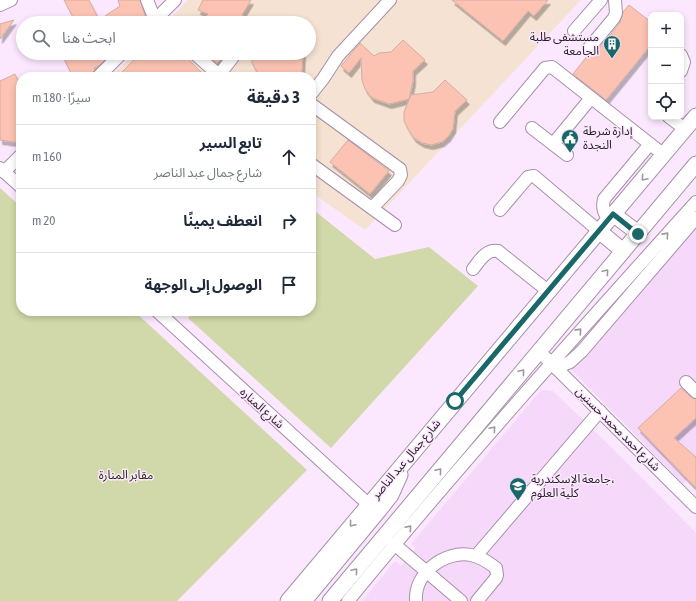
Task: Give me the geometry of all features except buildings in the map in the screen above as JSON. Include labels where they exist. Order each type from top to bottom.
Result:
[{"type":"main road","name":"شارع جمال عبد الناصر","points":[[288,601],[405,460],[696,116]]},
{"type":"main road","points":[[330,601],[696,164]]},
{"type":"main road","points":[[611,216],[638,234]]},
{"type":"main road","points":[[599,231],[623,251]]},
{"type":"main road","points":[[304,601],[391,495],[405,460]]},
{"type":"street","points":[[146,0],[153,16]]},
{"type":"street","points":[[160,16],[174,0]]},
{"type":"street","points":[[316,88],[338,56],[390,0]]},
{"type":"street","points":[[574,31],[600,0]]},
{"type":"street","points":[[589,48],[614,18],[616,13],[615,0]]},
{"type":"street","points":[[106,72],[116,60]]},
{"type":"street","points":[[202,60],[215,72]]},
{"type":"street","points":[[223,72],[231,60]]},
{"type":"street","points":[[500,122],[547,67],[552,67],[664,155]]},
{"type":"street","points":[[553,144],[591,98]]},
{"type":"street","points":[[316,108],[400,169],[401,175],[398,181],[372,208]]},
{"type":"street","points":[[672,120],[685,129]]},
{"type":"street","points":[[532,128],[567,155]]},
{"type":"street","points":[[611,216],[605,215],[602,204],[604,199],[650,144]]},
{"type":"street","points":[[16,159],[2,170],[16,183]]},
{"type":"street","points":[[316,168],[395,225]]},
{"type":"street","points":[[500,210],[528,177],[534,176],[599,231]]},
{"type":"street","points":[[681,182],[696,179]]},
{"type":"street","points":[[348,601],[394,544],[696,202]]},
{"type":"street","points":[[553,365],[570,362],[582,351],[696,218]]},
{"type":"street","points":[[473,268],[488,252],[493,250],[498,251],[548,291]]},
{"type":"street","name":"شارع المناره","points":[[162,316],[368,504]]},
{"type":"street","name":"شارع احمد محمد حسنين","points":[[539,351],[695,503]]},
{"type":"street","points":[[686,382],[696,392]]},
{"type":"street","points":[[476,556],[600,411]]},
{"type":"street","points":[[394,544],[461,601]]},
{"type":"street","points":[[416,601],[419,581],[426,572],[444,558],[458,554],[476,556],[485,560],[496,568],[497,575],[477,601]]},
{"type":"shaded area","points":[[188,0],[581,0],[365,230],[316,196],[316,72],[115,72],[128,60],[316,60],[316,16],[172,16]]},
{"type":"shaded area","points":[[696,203],[696,470],[683,484],[563,361]]},
{"type":"shaded area","name":"جامعة الإسكندرية، كلية العلوم","points":[[544,390],[553,391],[696,533],[696,601],[362,601],[395,561],[401,566],[416,548],[411,544],[537,395]]},
{"type":"green space","name":"مقابر المنارة","points":[[0,188],[16,202],[16,316],[139,316],[307,470],[177,601],[0,601]]},
{"type":"green space","points":[[316,212],[375,259],[429,247],[478,286],[331,448],[188,318],[190,316],[316,316]]},
{"type":"place","name":"مستشفى طلبة الجامعة","points":[[612,59]]},
{"type":"place","name":"إدارة شرطة النجدة","points":[[570,153]]},
{"type":"place","name":"جامعة الإسكندرية، كلية العلوم","points":[[518,501]]},
{"type":"route","points":[[455,401],[613,214],[638,234]]}]
